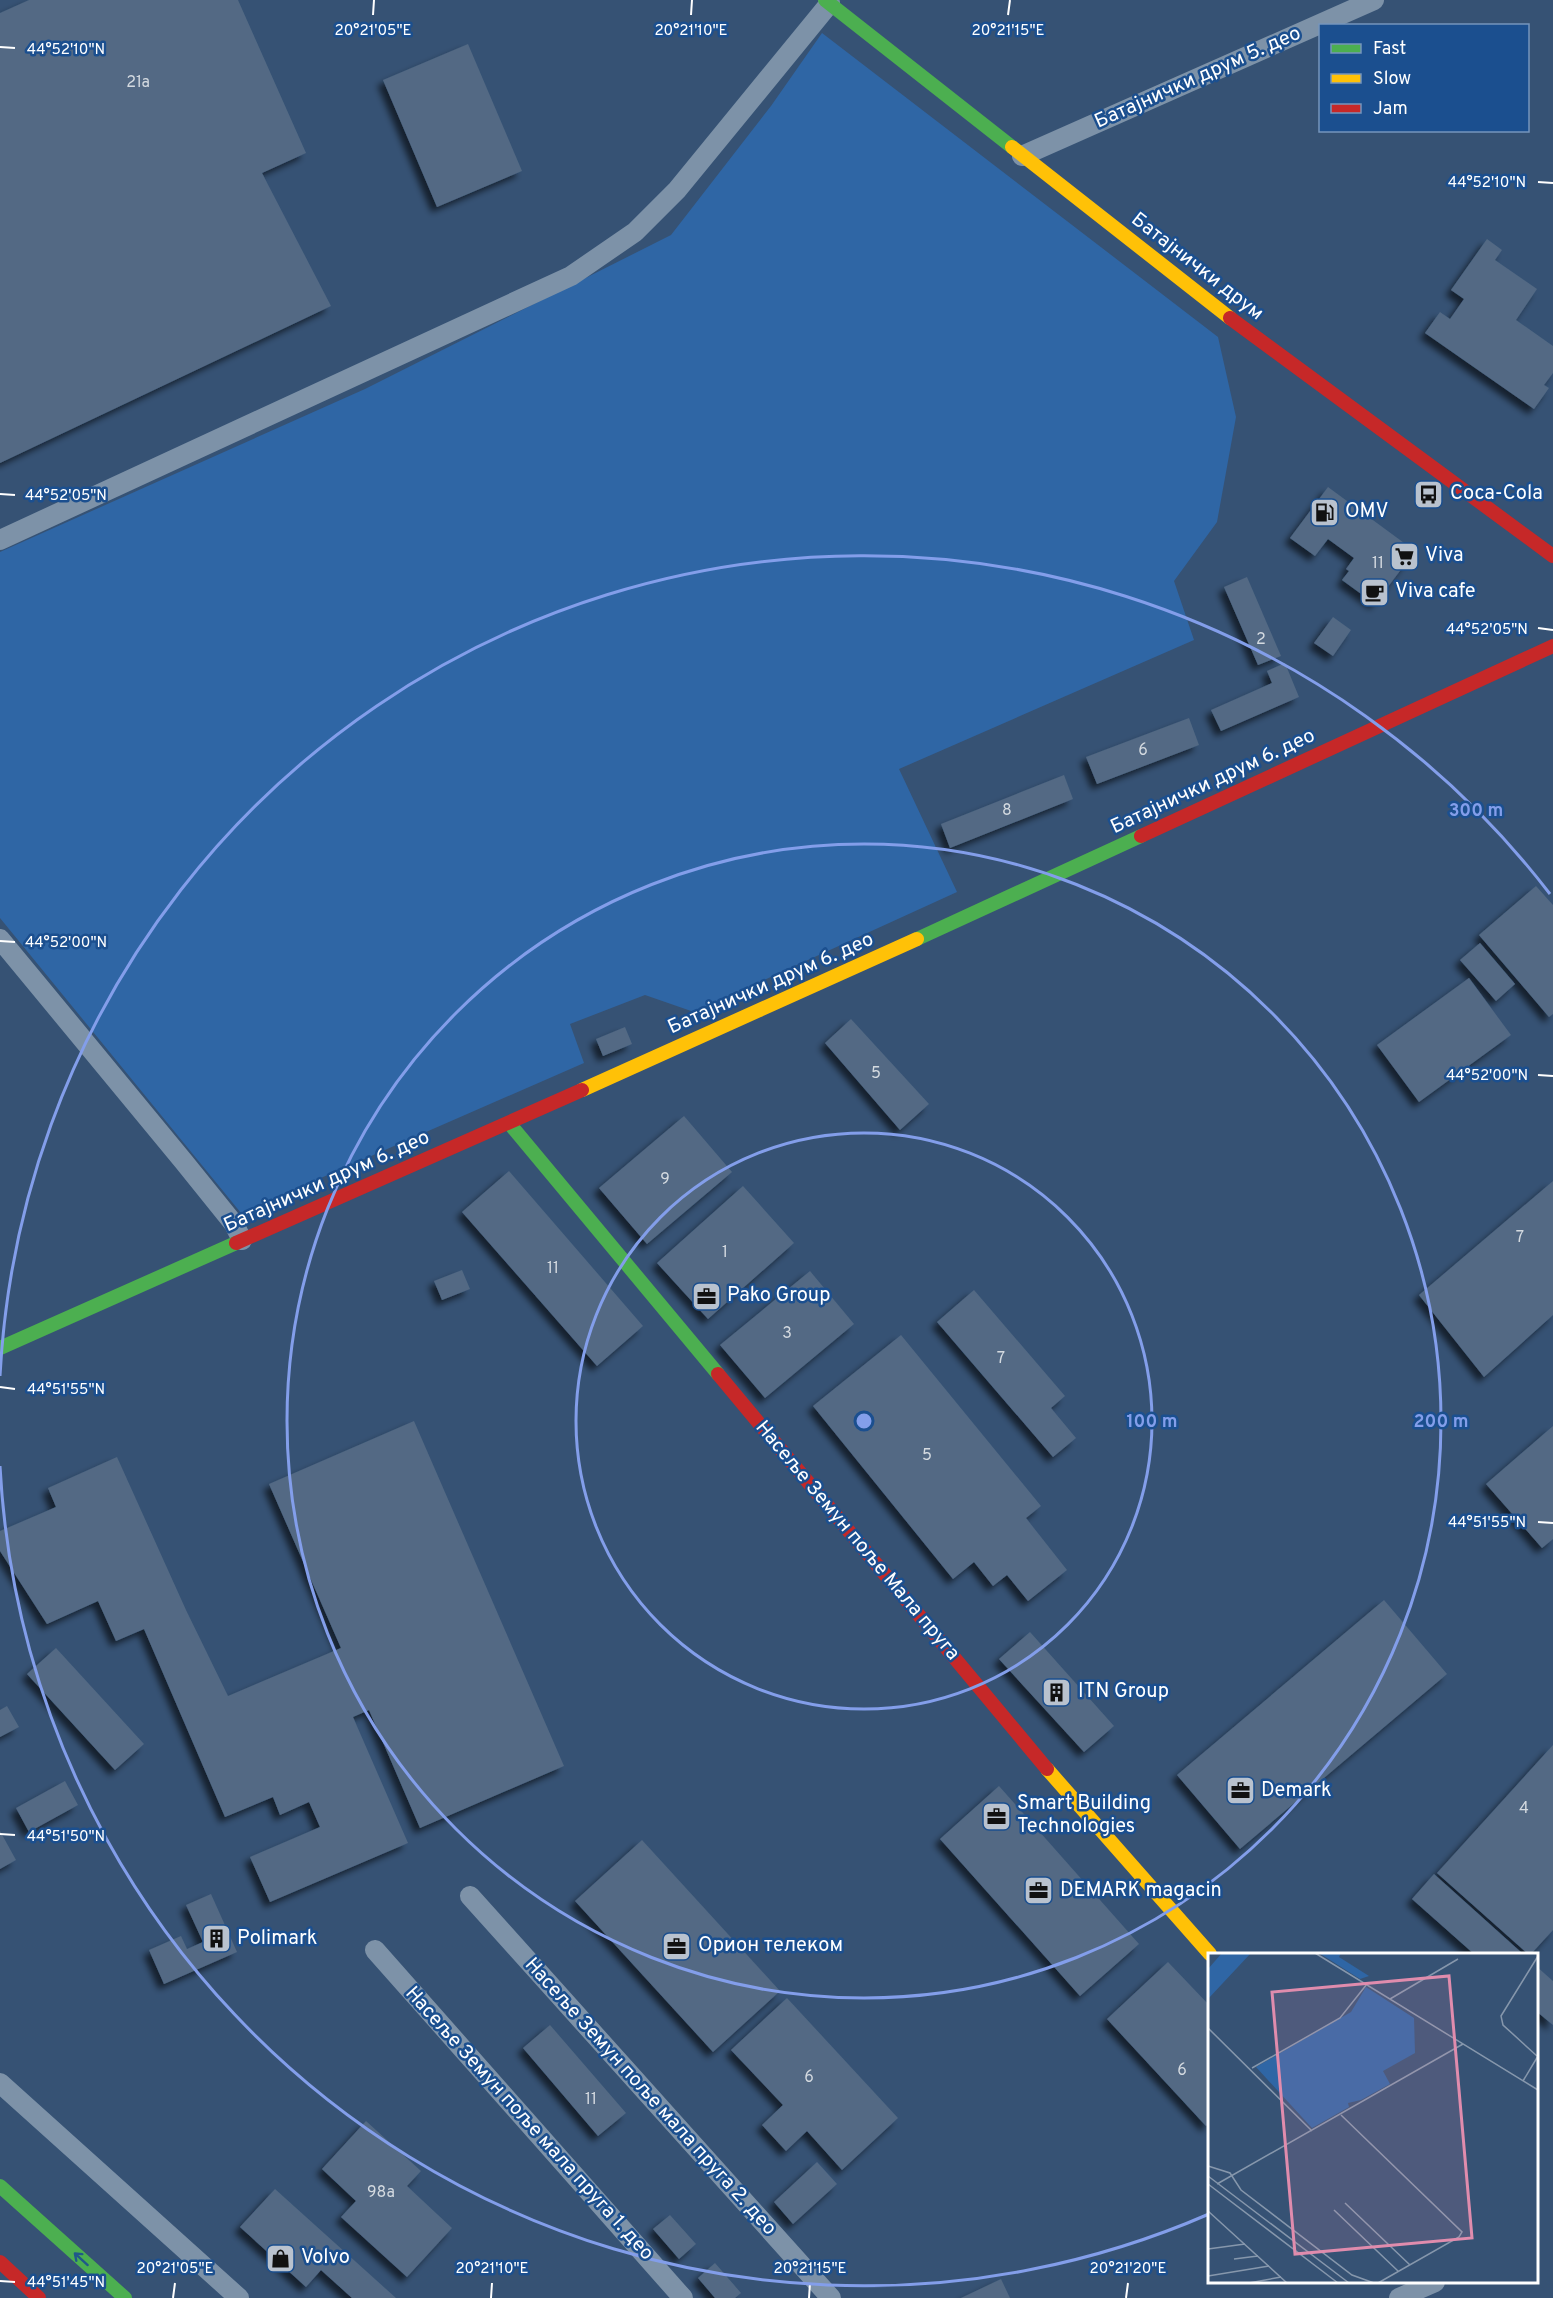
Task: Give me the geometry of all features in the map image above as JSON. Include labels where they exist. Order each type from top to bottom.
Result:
[{"type":"street","name":"Батајнички друм 5. део","points":[[1320,24],[1374,0]]},
{"type":"street","name":"Батајнички друм","points":[[827,2],[1259,340],[1553,556]]},
{"type":"street","points":[[0,540],[571,276],[635,232],[677,190],[827,2]]},
{"type":"street","name":"Батајнички друм 5. део","points":[[1022,156],[1319,24]]},
{"type":"street","name":"Батајнички друм 6. део","points":[[0,1348],[758,1012],[1553,646]]},
{"type":"street","points":[[0,939],[234,1224],[242,1240]]},
{"type":"street","name":"Насеље Земун поље Мала пруга","points":[[509,1123],[1068,1796],[1209,1953]]},
{"type":"street","name":"Насеље Земун поље мала пруга 2. део","points":[[470,1896],[831,2298]]},
{"type":"street","name":"Насеље Земун поље мала пруга 1. део","points":[[375,1950],[683,2298]]},
{"type":"street","points":[[0,2083],[239,2298]]},
{"type":"street","points":[[0,2186],[125,2298]]},
{"type":"street","points":[[0,2262],[39,2298]]},
{"type":"street","points":[[1399,2298],[1433,2283]]},
{"type":"shaded area","points":[[822,33],[1218,337],[1236,417],[1217,522],[1174,581],[1194,640],[899,769],[957,892],[694,1012],[645,995],[570,1024],[584,1063],[241,1213],[0,918],[0,552],[365,389],[671,235],[771,106]]},
{"type":"building","points":[[29,0],[238,0],[306,153],[262,173],[331,306],[0,463],[0,13]]},
{"type":"building","points":[[468,44],[522,171],[437,207],[383,80]]},
{"type":"building","points":[[1487,239],[1502,250],[1495,260],[1537,289],[1516,320],[1553,346],[1553,373],[1544,385],[1549,388],[1534,409],[1425,333],[1440,312],[1450,319],[1464,299],[1451,290]]},
{"type":"building","points":[[1328,487],[1415,551],[1375,604],[1342,580],[1349,571],[1346,569],[1354,558],[1328,539],[1315,556],[1290,538]]},
{"type":"building","points":[[1247,577],[1281,656],[1258,665],[1224,587]]},
{"type":"building","points":[[1333,617],[1351,630],[1333,656],[1314,643]]},
{"type":"building","points":[[1285,663],[1299,697],[1221,731],[1211,710],[1272,683],[1267,671]]},
{"type":"building","points":[[1189,718],[1199,745],[1097,784],[1086,757]]},
{"type":"building","points":[[1064,775],[1073,799],[950,848],[941,824]]},
{"type":"building","points":[[1536,886],[1553,905],[1553,1014],[1549,1017],[1479,935]]},
{"type":"building","points":[[1480,943],[1515,984],[1496,1001],[1460,960]]},
{"type":"building","points":[[1469,978],[1511,1035],[1419,1102],[1377,1045]]},
{"type":"building","points":[[851,1019],[929,1104],[900,1130],[825,1043]]},
{"type":"building","points":[[625,1027],[632,1044],[603,1056],[596,1039]]},
{"type":"building","points":[[684,1116],[732,1172],[647,1244],[599,1188]]},
{"type":"building","points":[[509,1171],[643,1326],[597,1366],[462,1212]]},
{"type":"building","points":[[1553,1181],[1553,1315],[1484,1377],[1419,1295]]},
{"type":"building","points":[[743,1186],[794,1243],[708,1319],[657,1263]]},
{"type":"building","points":[[462,1270],[470,1289],[442,1300],[434,1281]]},
{"type":"building","points":[[810,1271],[854,1324],[765,1398],[720,1345]]},
{"type":"building","points":[[974,1290],[1065,1396],[1051,1408],[1076,1438],[1053,1457],[937,1322]]},
{"type":"building","points":[[901,1335],[1041,1506],[1026,1518],[1067,1570],[1028,1601],[1007,1575],[993,1586],[974,1562],[953,1579],[813,1406]]},
{"type":"building","points":[[414,1421],[564,1766],[420,1828],[369,1710],[353,1717],[408,1843],[270,1902],[250,1857],[320,1827],[309,1802],[280,1815],[273,1797],[225,1817],[144,1629],[116,1641],[98,1601],[47,1624],[0,1551],[0,1531],[56,1507],[48,1488],[117,1457],[186,1610],[228,1696],[341,1648],[269,1484]]},
{"type":"building","points":[[1553,1426],[1553,1539],[1542,1548],[1486,1484]]},
{"type":"building","points":[[1384,1600],[1447,1674],[1240,1849],[1177,1775]]},
{"type":"building","name":"ITN Group","points":[[1030,1632],[1114,1726],[1084,1752],[999,1659]]},
{"type":"building","points":[[56,1648],[144,1744],[115,1770],[27,1674]]},
{"type":"building","points":[[7,1706],[19,1727],[0,1737],[0,1710]]},
{"type":"building","points":[[1553,1745],[1553,1930],[1532,1953],[1527,1953],[1437,1873]]},
{"type":"building","points":[[65,1781],[78,1805],[29,1832],[16,1808]]},
{"type":"building","name":"DEMARK magacin","points":[[999,1786],[1139,1944],[1080,1996],[940,1839]]},
{"type":"building","points":[[0,1831],[16,1860],[0,1869]]},
{"type":"building","name":"Орион телеком","points":[[642,1840],[780,1991],[713,2052],[575,1901]]},
{"type":"building","points":[[1434,1874],[1522,1953],[1473,1953],[1412,1899]]},
{"type":"building","name":"Polimark","points":[[211,1894],[237,1952],[164,1984],[149,1950],[181,1936],[187,1949],[203,1942],[186,1905]]},
{"type":"building","points":[[1168,1962],[1208,2004],[1208,2124],[1206,2126],[1107,2019]]},
{"type":"building","points":[[1538,1968],[1553,1981],[1553,2025],[1538,2013]]},
{"type":"building","points":[[787,1998],[898,2118],[842,2170],[807,2131],[786,2151],[762,2125],[783,2105],[731,2050]]},
{"type":"building","points":[[550,2025],[626,2113],[598,2136],[523,2048]]},
{"type":"building","points":[[366,2121],[421,2171],[407,2186],[452,2228],[407,2277],[341,2217],[356,2201],[322,2169]]},
{"type":"building","points":[[817,2162],[837,2184],[793,2224],[774,2202]]},
{"type":"building","points":[[275,2189],[396,2298],[352,2298],[321,2270],[306,2287],[240,2227]]},
{"type":"building","points":[[670,2215],[696,2244],[679,2259],[653,2229]]},
{"type":"building","points":[[715,2263],[741,2293],[735,2298],[715,2298],[698,2278]]},
{"type":"building","points":[[1001,2279],[1010,2298],[961,2298]]},
{"type":"traffic: fast","points":[[825,0],[1012,147]]},
{"type":"traffic: fast","points":[[917,939],[1141,836]]},
{"type":"traffic: fast","points":[[509,1123],[718,1374]]},
{"type":"traffic: fast","points":[[0,1348],[236,1243]]},
{"type":"traffic: fast","points":[[0,2186],[125,2298]]},
{"type":"traffic: slow","points":[[1012,147],[1230,318]]},
{"type":"traffic: slow","points":[[582,1090],[917,939]]},
{"type":"traffic: slow","points":[[1047,1769],[1209,1953]]},
{"type":"traffic: jam","points":[[1230,318],[1553,556]]},
{"type":"traffic: jam","points":[[1141,836],[1553,646]]},
{"type":"traffic: jam","points":[[236,1243],[582,1090]]},
{"type":"traffic: jam","points":[[718,1374],[1047,1769]]},
{"type":"traffic: jam","points":[[0,2262],[39,2298]]},
{"type":"place","name":"Coca-Cola","points":[[1429,494]]},
{"type":"place","name":"OMV","points":[[1324,512]]},
{"type":"place","name":"Viva","points":[[1404,556]]},
{"type":"place","name":"Viva cafe","points":[[1374,592]]},
{"type":"place","name":"Pako Group","points":[[706,1296]]},
{"type":"place","name":"ITN Group","points":[[1057,1692]]},
{"type":"place","name":"Demark","points":[[1240,1791]]},
{"type":"place","name":"Smart Building Technologies","points":[[996,1816]]},
{"type":"place","name":"DEMARK magacin","points":[[1039,1891]]},
{"type":"place","name":"Polimark","points":[[216,1939]]},
{"type":"place","name":"Орион телеком","points":[[677,1946]]},
{"type":"place","name":"Volvo","points":[[280,2258]]}]
